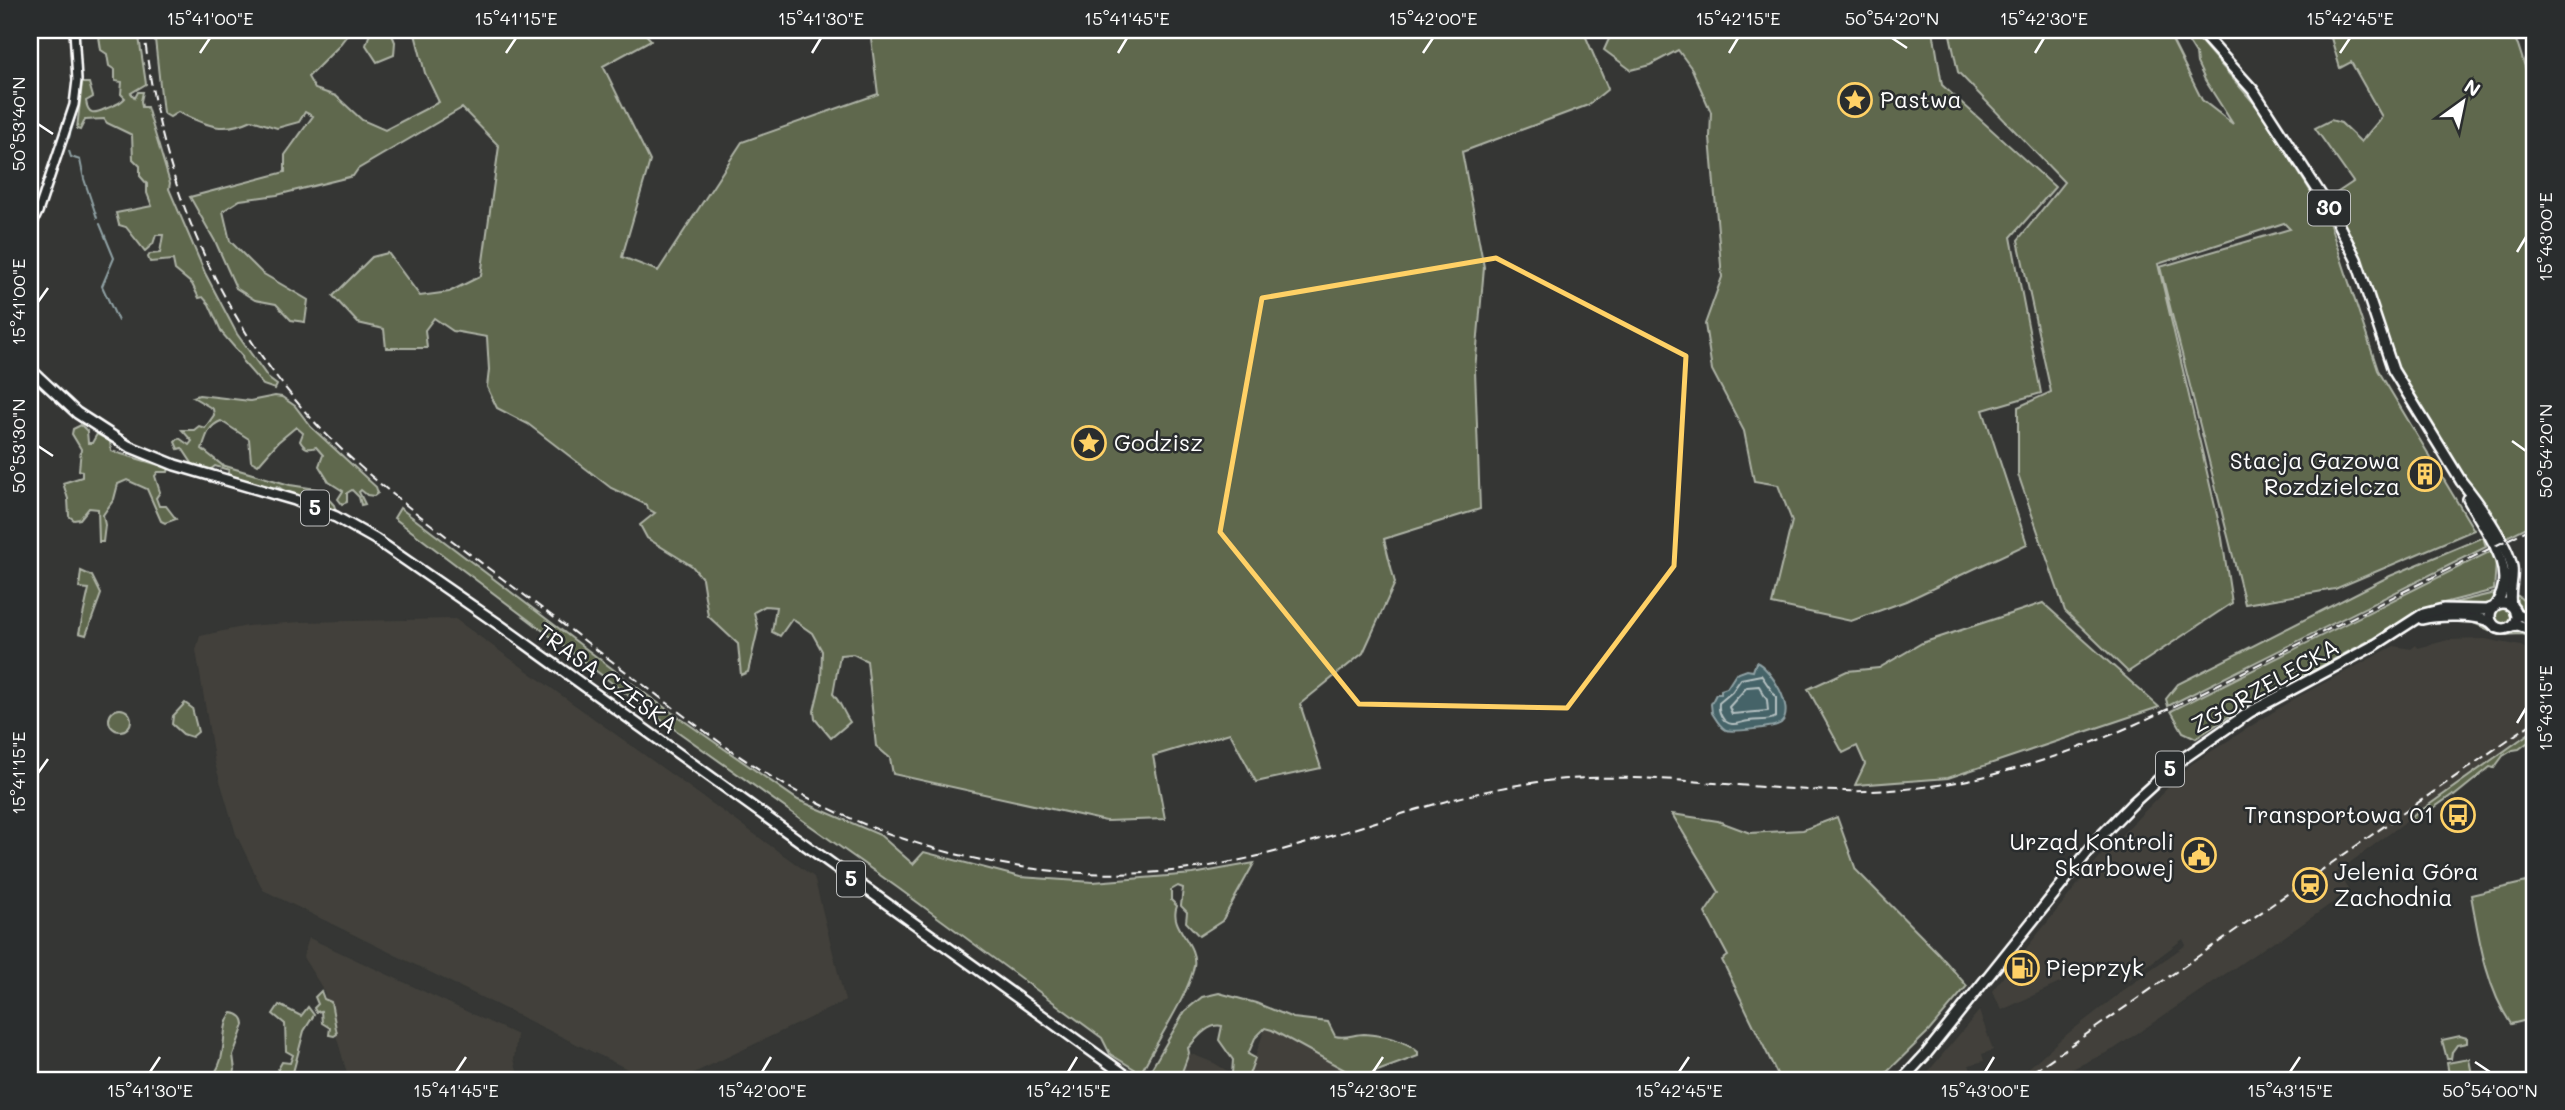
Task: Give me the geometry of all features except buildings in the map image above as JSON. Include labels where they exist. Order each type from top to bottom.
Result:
[{"type":"main road","name":"30","points":[[2199,30],[2253,90],[2338,222],[2356,259],[2393,370],[2461,481],[2503,565],[2501,597],[2494,606]]},
{"type":"main road","name":"TRASA CZESKA","points":[[30,369],[86,420],[128,446],[175,465],[295,500],[344,522],[383,544],[1132,1080]]},
{"type":"main road","name":"30","points":[[2461,481],[2473,496],[2509,557],[2513,609]]},
{"type":"main road","name":"5","points":[[2494,606],[2504,603],[2535,622]]},
{"type":"main road","points":[[2492,623],[2490,617],[2494,606]]},
{"type":"main road","name":"ZGORZELECKA","points":[[1902,1080],[1926,1054],[2099,838],[2162,775],[2250,712],[2411,624],[2423,614],[2440,609],[2486,610],[2494,606]]},
{"type":"main road","points":[[2511,626],[2513,609]]},
{"type":"main road","name":"ZGORZELECKA","points":[[2411,624],[2438,616],[2485,619],[2492,623]]},
{"type":"main road","name":"5","points":[[2492,623],[2501,629],[2518,625],[2535,631]]},
{"type":"street","points":[[30,229],[74,104],[77,80],[74,30]]},
{"type":"highlighted area","points":[[1496,258],[1686,356],[1674,566],[1567,708],[1359,704],[1220,532],[1262,298]]},
{"type":"shaded area","points":[[455,619],[814,877],[845,1001],[679,1080],[650,1080],[263,890],[236,834],[215,764],[196,650],[200,636],[247,626],[301,622]]},
{"type":"shaded area","points":[[2485,639],[2521,646],[2535,655],[2535,727],[2337,872],[2349,891],[2281,939],[2274,941],[2114,1049],[2049,1080],[2015,1080],[2061,1039],[2186,945],[2183,939],[2123,984],[2104,962],[2002,1010],[1992,991],[2099,858],[2190,765],[2292,700],[2394,646],[2411,649],[2416,645],[2418,648],[2448,640]]},
{"type":"shaded area","points":[[309,938],[517,1035],[514,1059],[519,1080],[349,1080],[323,989],[303,957]]},
{"type":"shaded area","points":[[1979,1011],[1993,1050],[1982,1054],[1984,1061],[1969,1065],[1971,1070],[1943,1080],[1931,1080],[1927,1073]]},
{"type":"shaded area","points":[[1265,1028],[1272,1030],[1366,1080],[1247,1080]]},
{"type":"shaded area","points":[[1189,1053],[1214,1063],[1242,1080],[1179,1080]]},
{"type":"green space","points":[[98,30],[138,30],[146,84],[131,93],[135,98],[138,92],[143,92],[142,107],[147,107],[170,183],[169,189],[205,273],[237,334],[269,379],[277,385],[275,389],[263,385],[243,362],[242,356],[222,333],[209,304],[203,297],[199,298],[192,284],[175,270],[173,260],[150,262],[150,254],[160,253],[163,235],[156,235],[153,244],[145,251],[126,227],[119,225],[116,213],[152,206],[147,184],[140,176],[140,166],[133,159],[132,135],[104,119],[85,120],[80,130],[77,129],[82,83],[89,83],[93,97],[86,101],[92,112],[116,105],[125,98],[121,94],[122,82],[115,81],[115,70],[109,66],[107,54],[101,50]]},
{"type":"green space","points":[[154,30],[351,30],[308,77],[315,89],[336,96],[362,120],[385,130],[439,102],[425,73],[414,30],[642,30],[651,40],[603,66],[650,161],[622,257],[658,271],[742,142],[878,94],[870,30],[1583,30],[1608,89],[1588,105],[1462,152],[1484,267],[1475,370],[1480,509],[1384,539],[1395,583],[1363,653],[1300,704],[1321,768],[1256,782],[1230,733],[1153,756],[1165,819],[1106,821],[893,774],[890,758],[876,746],[867,661],[853,654],[840,655],[833,694],[850,722],[831,738],[815,719],[814,711],[821,682],[822,651],[812,633],[792,619],[780,636],[772,632],[776,607],[765,606],[754,612],[758,629],[748,672],[741,675],[738,644],[708,616],[702,578],[692,566],[647,538],[640,525],[655,513],[648,509],[647,505],[611,488],[528,424],[497,408],[487,387],[487,337],[453,331],[434,318],[425,330],[427,348],[386,348],[384,329],[358,323],[333,296],[372,257],[388,253],[420,296],[449,292],[481,276],[499,146],[462,108],[358,169],[353,176],[277,195],[240,200],[223,211],[230,241],[262,273],[308,300],[305,322],[291,320],[276,304],[255,300],[236,288],[216,243],[190,197],[285,172],[285,155],[313,116],[305,112],[299,122],[277,128],[252,120],[232,126],[214,126],[178,112],[170,117],[163,113]]},
{"type":"green space","points":[[371,30],[390,30],[395,42],[394,55],[377,62],[366,45]]},
{"type":"green space","points":[[1613,30],[1933,30],[1942,85],[2055,187],[2011,237],[2041,393],[1983,410],[2027,544],[1906,601],[1851,621],[1772,604],[1792,521],[1778,485],[1754,481],[1744,431],[1712,370],[1705,324],[1722,277],[1710,138],[1711,112],[1692,69],[1678,50],[1650,65],[1631,70],[1604,50]]},
{"type":"green space","points":[[1949,30],[2167,30],[2202,100],[2233,124],[2205,80],[2196,54],[2181,30],[2191,30],[2259,109],[2328,219],[2378,370],[2474,530],[2335,589],[2245,604],[2160,267],[2290,229],[2284,223],[2158,264],[2221,532],[2232,603],[2128,672],[2065,611],[2018,474],[2018,407],[2051,392],[2018,240],[2064,182],[1958,72]]},
{"type":"green space","points":[[2319,30],[2510,30],[2518,45],[2535,98],[2535,523],[2505,538],[2497,525],[2497,518],[2493,522],[2401,374],[2389,347],[2361,257],[2329,198],[2353,182],[2315,128],[2331,120],[2341,123],[2361,142],[2382,117],[2351,62],[2340,68],[2331,38],[2319,36]]},
{"type":"green space","points":[[199,395],[250,401],[282,397],[295,406],[311,427],[376,487],[378,493],[374,496],[367,495],[361,490],[359,492],[365,504],[361,505],[359,497],[352,490],[347,493],[347,502],[342,504],[338,499],[343,491],[329,482],[319,466],[323,455],[316,447],[308,448],[303,445],[300,441],[303,433],[296,427],[278,442],[258,465],[251,461],[249,439],[221,421],[210,429],[202,449],[222,465],[290,485],[316,489],[334,505],[336,511],[277,486],[274,488],[227,475],[229,470],[215,466],[210,470],[194,466],[175,442],[179,438],[189,445],[192,441],[182,430],[194,430],[199,426],[205,428],[214,415],[213,409],[193,397]]},
{"type":"green space","points":[[81,425],[87,431],[88,443],[92,443],[97,434],[110,441],[111,451],[169,468],[168,472],[158,472],[155,476],[160,492],[156,498],[159,506],[166,506],[176,519],[165,523],[161,521],[147,489],[127,480],[118,484],[114,499],[103,515],[103,542],[99,542],[98,509],[89,508],[80,519],[74,520],[69,516],[63,483],[82,477],[82,471],[79,470],[81,449],[72,434],[73,429]]},
{"type":"green space","points":[[400,508],[651,698],[798,800],[880,835],[913,864],[924,852],[1020,877],[1093,882],[1193,874],[1254,863],[1222,921],[1199,936],[1186,922],[1187,912],[1181,906],[1183,888],[1178,886],[1171,890],[1171,900],[1177,906],[1176,921],[1192,950],[1194,966],[1186,991],[1141,1073],[1110,1054],[1102,1038],[898,888],[653,714],[394,518]]},
{"type":"green space","points":[[2483,537],[2486,547],[2168,706],[2166,699],[2178,684],[2390,576]]},
{"type":"green space","points":[[2491,551],[2496,562],[2494,590],[2432,606],[2373,641],[2372,639],[2242,708],[2196,738],[2183,732],[2171,711]]},
{"type":"green space","points":[[81,571],[92,576],[101,594],[86,635],[79,633],[89,589],[79,588]]},
{"type":"green space","points":[[2499,592],[2497,598],[2487,607],[2440,606]]},
{"type":"green space","points":[[2512,595],[2518,596],[2535,610],[2535,620],[2521,614]]},
{"type":"green space","points":[[2043,603],[2159,707],[1948,778],[1855,785],[1865,764],[1857,746],[1843,753],[1808,689],[1847,671],[1879,668],[1922,643]]},
{"type":"green space","points":[[2503,606],[2509,609],[2512,615],[2509,621],[2503,624],[2497,621],[2494,615],[2497,609]]},
{"type":"green space","points":[[2443,618],[2487,623],[2499,632],[2519,629],[2535,635],[2535,638],[2522,634],[2500,635],[2474,623],[2431,620]]},
{"type":"green space","points":[[185,703],[192,708],[198,732],[192,737],[183,734],[172,724],[173,716]]},
{"type":"green space","points":[[120,709],[128,712],[131,720],[128,728],[120,731],[112,728],[109,720],[112,712]]},
{"type":"green space","points":[[2535,729],[2535,737],[2519,749],[2503,756],[2494,768],[2490,767],[2454,796],[2415,821],[2412,817]]},
{"type":"green space","points":[[1672,814],[1718,821],[1750,833],[1803,830],[1837,817],[1856,870],[1967,986],[1929,1031],[1879,1080],[1780,1080],[1722,960],[1728,956],[1705,913],[1719,892]]},
{"type":"green space","points":[[2535,880],[2535,1018],[2511,1024],[2489,979],[2471,895]]},
{"type":"green space","points":[[321,991],[324,999],[331,1002],[337,1034],[334,1036],[329,1035],[330,1028],[322,1023],[321,1011],[316,1012],[314,1008],[318,1004],[315,997]]},
{"type":"green space","points":[[1219,993],[1256,1003],[1293,1018],[1328,1022],[1335,1036],[1364,1034],[1393,1039],[1413,1048],[1418,1052],[1418,1056],[1359,1078],[1265,1028],[1255,1038],[1248,1054],[1255,1058],[1247,1080],[1242,1080],[1232,1074],[1233,1060],[1219,1040],[1222,1026],[1217,1026],[1203,1032],[1188,1048],[1189,1053],[1179,1080],[1146,1078],[1185,1011],[1202,997]]},
{"type":"green space","points":[[279,1005],[301,1016],[308,1007],[314,1015],[304,1031],[291,1080],[272,1080],[282,1062],[290,1063],[293,1055],[286,1051],[285,1024],[273,1014]]},
{"type":"green space","points":[[232,1013],[241,1017],[244,1025],[233,1055],[235,1070],[232,1080],[209,1080],[220,1063],[226,1027]]},
{"type":"green space","points":[[2460,1036],[2467,1038],[2467,1043],[2457,1045],[2451,1059],[2447,1059],[2442,1040]]},
{"type":"green space","points":[[2469,1059],[2473,1080],[2450,1080],[2447,1063]]},
{"type":"water","points":[[1756,662],[1768,672],[1780,690],[1786,709],[1785,717],[1781,723],[1771,726],[1726,730],[1712,713],[1711,704],[1716,694],[1721,694],[1721,690],[1727,688],[1736,674],[1753,671]]},
{"type":"waterway","points":[[79,30],[80,65]]},
{"type":"waterway","points":[[69,138],[78,107],[81,73]]},
{"type":"waterway","points":[[69,151],[71,157],[80,160],[97,218]]},
{"type":"waterway","points":[[100,224],[114,258],[102,286],[118,321]]},
{"type":"railway","points":[[144,30],[164,140],[179,193],[200,245],[224,295],[252,342],[285,388],[341,449],[381,485],[445,535],[705,732],[763,772],[851,819],[954,854],[1007,865],[1061,872],[1115,874],[1221,864],[1305,844],[1471,795],[1556,780],[1646,778],[1826,791],[1915,788],[1963,781],[2053,757],[2138,723],[2535,526]]},
{"type":"railway","points":[[2021,1080],[2535,721]]},
{"type":"place","name":"Pastwa","points":[[1855,100]]},
{"type":"place","name":"Godzisz","points":[[1089,443]]},
{"type":"place","name":"Stacja Gazowa Rozdzielcza","points":[[2425,474]]},
{"type":"place","name":"Transportowa 01","points":[[2458,815]]},
{"type":"place","name":"Urząd Kontroli Skarbowej","points":[[2199,855]]},
{"type":"place","name":"Jelenia Góra Zachodnia","points":[[2310,885]]},
{"type":"place","name":"Pieprzyk","points":[[2022,968]]}]
